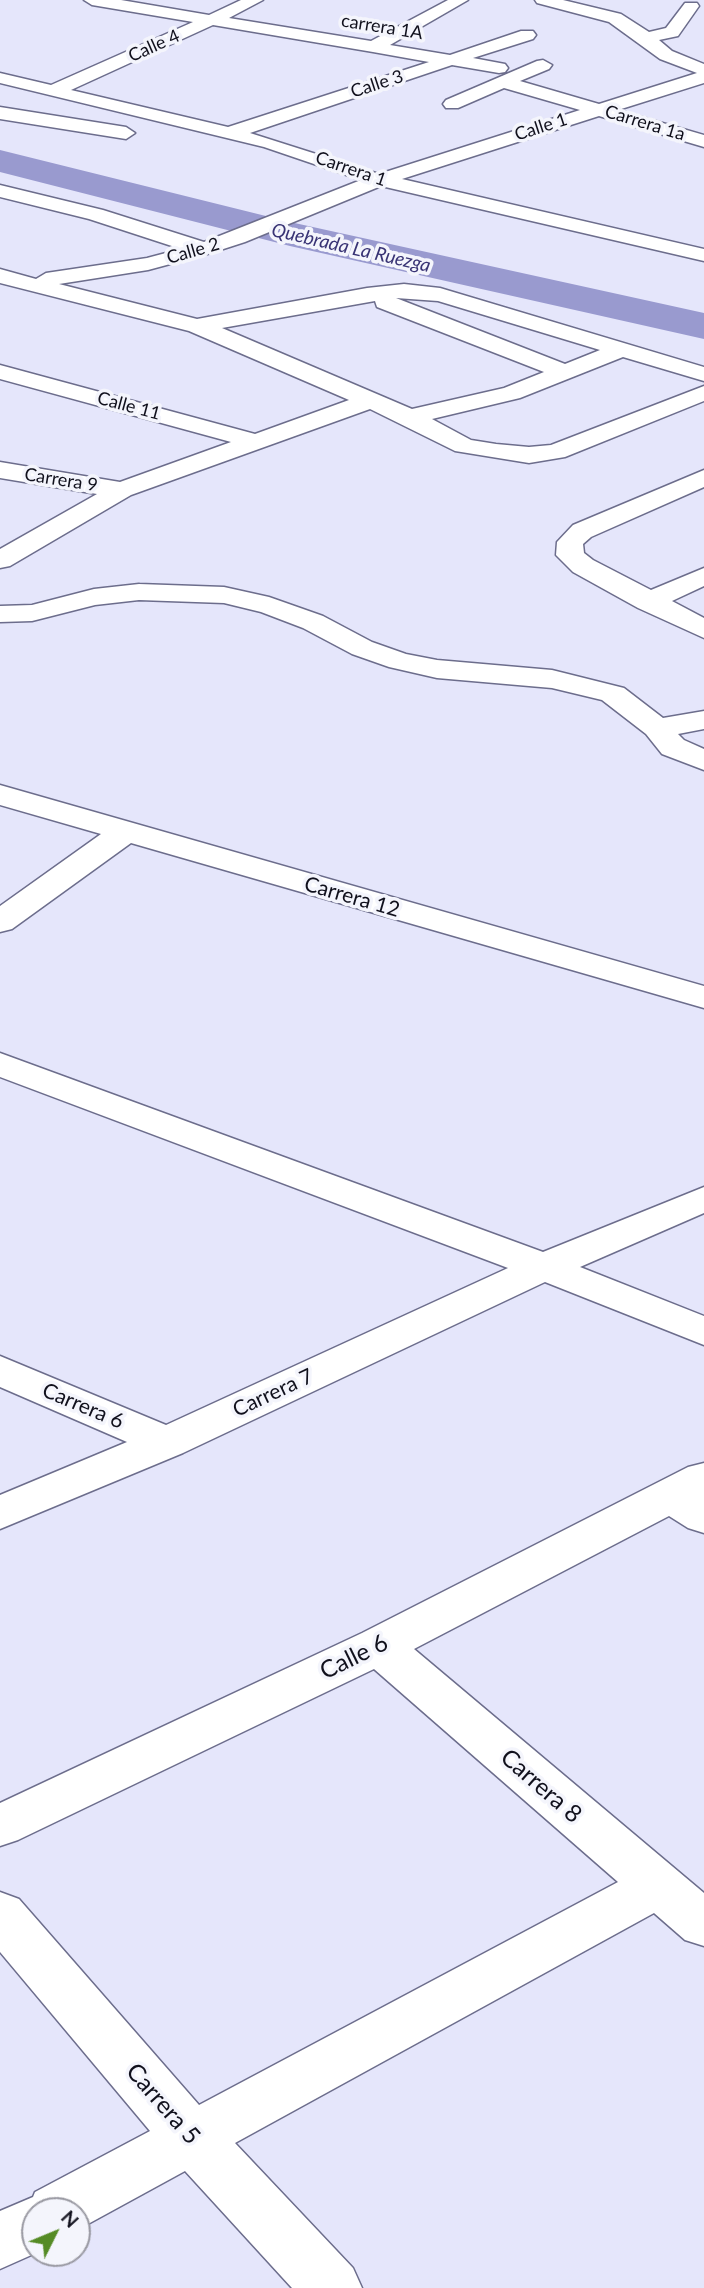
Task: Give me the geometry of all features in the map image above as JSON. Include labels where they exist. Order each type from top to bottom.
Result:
[{"type":"street","name":"carrera 1A","points":[[92,0],[450,60],[503,75]]},
{"type":"street","name":"Calle 4","points":[[53,91],[255,0]]},
{"type":"street","points":[[373,47],[460,0]]},
{"type":"street","points":[[543,0],[615,18],[666,55],[704,70]]},
{"type":"street","points":[[593,11],[618,4]]},
{"type":"street","points":[[672,32],[691,6]]},
{"type":"street","points":[[646,38],[672,32],[693,32]]},
{"type":"street","name":"Calle 3","points":[[228,134],[527,35]]},
{"type":"street","points":[[452,104],[503,75],[543,65]]},
{"type":"street","name":"Carrera 1a","points":[[503,75],[704,141]]},
{"type":"street","name":"Calle 1","points":[[379,180],[598,108],[704,77]]},
{"type":"street","name":"Carrera 1","points":[[0,78],[297,151],[379,180],[701,252]]},
{"type":"street","points":[[0,113],[145,137]]},
{"type":"street","points":[[100,128],[146,114]]},
{"type":"street","points":[[272,163],[297,151]]},
{"type":"street","name":"Calle 2","points":[[0,298],[29,283],[148,264],[204,249],[238,238],[379,180]]},
{"type":"street","points":[[0,191],[96,214],[204,249]]},
{"type":"street","points":[[0,276],[197,326],[410,417],[464,446],[496,452],[543,453],[582,444],[704,393]]},
{"type":"street","points":[[197,326],[367,295],[404,291],[440,295],[704,374]]},
{"type":"street","points":[[367,295],[565,372]]},
{"type":"street","points":[[410,417],[512,393],[621,349]]},
{"type":"street","name":"Calle 11","points":[[0,372],[258,442]]},
{"type":"street","points":[[0,561],[122,490],[369,401]]},
{"type":"street","name":"Carrera 9","points":[[0,470],[122,490]]},
{"type":"street","points":[[704,478],[582,531],[570,542],[570,555],[583,566],[704,629]]},
{"type":"street","points":[[648,602],[704,576]]},
{"type":"street","points":[[0,614],[32,613],[94,597],[139,592],[224,595],[269,605],[313,622],[362,648],[399,661],[450,670],[552,679],[613,694],[657,728],[673,747],[704,761]]},
{"type":"street","points":[[657,728],[704,720]]},
{"type":"street","name":"Carrera 12","points":[[0,795],[123,833],[704,997]]},
{"type":"street","points":[[0,922],[123,833]]},
{"type":"street","points":[[0,1065],[544,1267],[704,1331]]},
{"type":"street","name":"Carrera 7","points":[[0,1513],[167,1442],[544,1267],[704,1199]]},
{"type":"street","name":"Carrera 6","points":[[0,1370],[167,1442]]},
{"type":"street","name":"Calle 6","points":[[0,1826],[693,1497]]},
{"type":"street","name":"Carrera 8","points":[[379,1646],[704,1924]]},
{"type":"street","points":[[82,2197],[657,1886]]},
{"type":"street","name":"Carrera 5","points":[[0,1914],[191,2137],[332,2288]]},
{"type":"street","points":[[0,2242],[21,2231]]},
{"type":"waterway","name":"Quebrada La Ruezga","points":[[0,161],[290,234],[704,326]]}]
